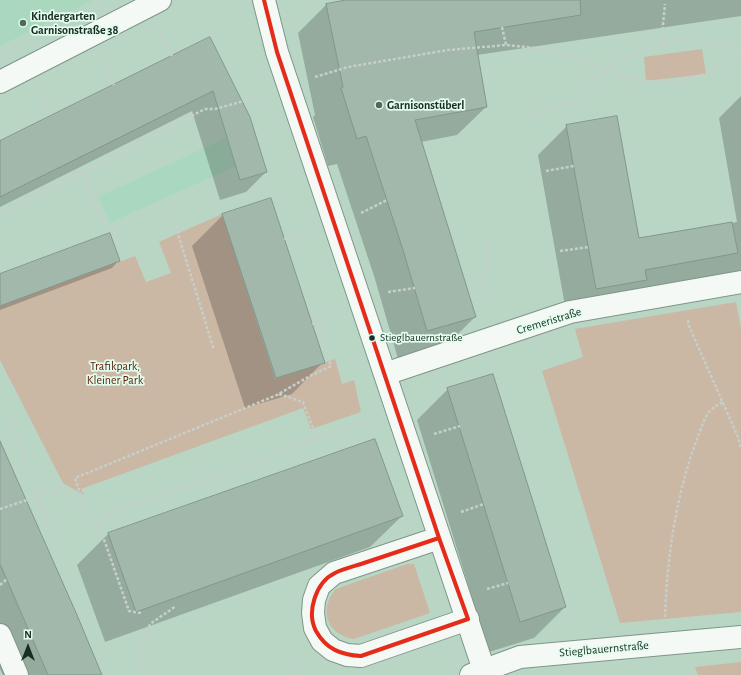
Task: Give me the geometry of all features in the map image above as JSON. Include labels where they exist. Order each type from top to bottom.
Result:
[{"type":"street","points":[[0,82],[160,0]]},
{"type":"street","points":[[264,0],[277,52],[439,538],[468,620],[477,672]]},
{"type":"street","name":"Cremeristraße","points":[[385,374],[570,312],[741,282]]},
{"type":"street","points":[[439,538],[334,573],[319,586],[314,600],[313,614],[316,628],[322,641],[333,650],[347,655],[362,656],[468,620]]},
{"type":"street","points":[[0,634],[17,675]]},
{"type":"street","name":"Stieglbauernstraße","points":[[477,672],[520,658],[741,637]]},
{"type":"path","points":[[661,45],[665,4]]},
{"type":"path","points":[[502,27],[506,45]]},
{"type":"path","points":[[159,31],[172,56]]},
{"type":"path","points":[[535,114],[574,100],[606,69],[640,51],[676,41],[711,43],[741,51]]},
{"type":"path","points":[[311,78],[348,67],[448,50],[506,45],[554,50],[623,76],[646,81],[675,81],[706,74],[741,51]]},
{"type":"path","points":[[101,61],[114,85]]},
{"type":"path","points":[[38,92],[51,116]]},
{"type":"path","points":[[0,214],[205,109],[215,109],[263,96]]},
{"type":"path","points":[[546,171],[574,166]]},
{"type":"path","points":[[82,172],[96,211],[121,241]]},
{"type":"path","points":[[359,214],[387,200]]},
{"type":"path","points":[[174,221],[214,350]]},
{"type":"path","points":[[284,240],[314,232]]},
{"type":"path","points":[[478,296],[490,260],[484,239]]},
{"type":"path","points":[[560,251],[589,247]]},
{"type":"path","points":[[384,292],[415,288]]},
{"type":"path","points":[[316,317],[338,310]]},
{"type":"path","points":[[686,313],[688,326],[723,402],[738,437],[741,448]]},
{"type":"path","points":[[313,325],[316,317]]},
{"type":"path","points":[[84,505],[75,478],[279,394],[331,366],[316,317]]},
{"type":"path","points":[[279,394],[303,402],[317,439]]},
{"type":"path","points":[[665,623],[668,577],[675,520],[688,465],[703,423],[712,409],[723,402]]},
{"type":"path","points":[[100,528],[103,516],[374,418]]},
{"type":"path","points":[[11,423],[38,489],[35,497],[53,535]]},
{"type":"path","points":[[434,434],[460,426]]},
{"type":"path","points":[[0,509],[63,488],[89,509],[100,528],[129,611],[141,613]]},
{"type":"path","points":[[458,512],[484,504]]},
{"type":"path","points":[[0,585],[7,579]]},
{"type":"path","points":[[483,590],[508,583]]},
{"type":"path","points":[[145,675],[140,652],[150,624],[176,606]]},
{"type":"path","points":[[295,675],[303,659]]},
{"type":"shaded area","name":"Kindergarten Garnisonstraße 38","points":[[0,0],[93,0],[0,46]]},
{"type":"shaded area","points":[[226,138],[236,166],[110,223],[98,197]]},
{"type":"green space","points":[[702,49],[706,74],[646,81],[644,57]]},
{"type":"green space","name":"Trafikpark, Kleiner Park","points":[[222,214],[275,379],[335,359],[342,384],[354,380],[361,412],[311,429],[303,408],[81,489],[84,495],[63,483],[0,360],[0,306],[135,256],[146,282],[171,273],[159,242]]},
{"type":"green space","points":[[736,302],[741,328],[741,612],[620,623],[542,371],[583,357],[575,329]]},
{"type":"green space","points":[[407,564],[414,564],[430,613],[354,639],[345,637],[332,627],[328,620],[327,605],[330,597],[336,589]]},
{"type":"green space","points":[[741,662],[741,675],[698,675],[695,667]]},
{"type":"building","points":[[346,0],[580,0],[581,15],[474,32],[487,107],[415,120],[476,317],[427,331],[403,250],[366,136],[357,139],[341,88],[343,87],[326,4]]},
{"type":"building","points":[[210,37],[250,117],[267,172],[240,180],[213,91],[0,197],[0,141]]},
{"type":"building","points":[[617,116],[639,238],[732,222],[738,253],[645,270],[647,280],[596,289],[566,125]]},
{"type":"building","points":[[271,198],[325,363],[276,378],[222,214]]},
{"type":"building","points":[[110,233],[120,261],[0,306],[0,274]]},
{"type":"building","points":[[493,374],[566,607],[520,622],[447,388]]},
{"type":"building","points":[[375,439],[403,516],[136,612],[108,533]]},
{"type":"building","points":[[0,441],[102,675],[48,675],[0,564]]},
{"type":"transit line","points":[[264,0],[277,52],[439,538]]},
{"type":"transit line","points":[[439,538],[468,619],[361,656],[335,650],[324,642],[316,631],[312,615],[318,590],[328,577],[343,570],[439,538]]},
{"type":"place","name":"Kindergarten Garnisonstraße 38","points":[[23,23]]},
{"type":"place","name":"Garnisonstüberl","points":[[379,105]]},
{"type":"place","name":"Stieglbauernstraße","points":[[372,338]]}]
